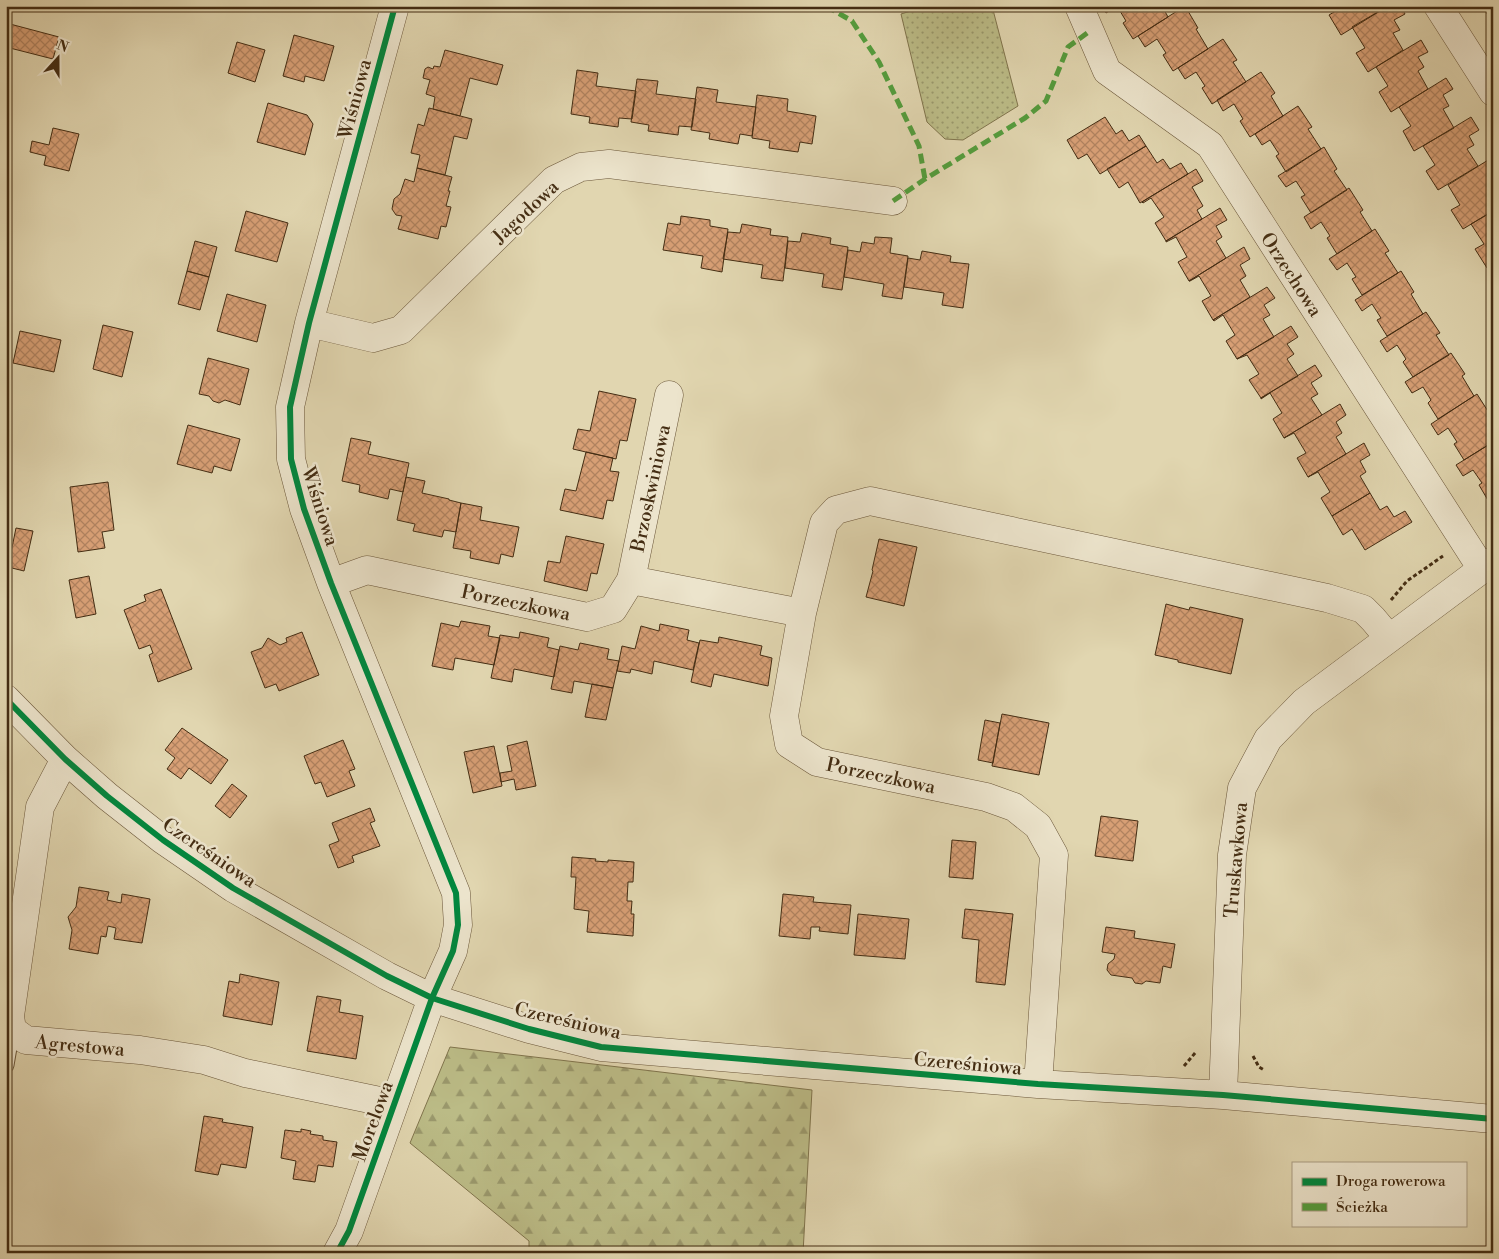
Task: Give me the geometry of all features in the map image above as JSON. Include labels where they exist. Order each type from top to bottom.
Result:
[{"type":"street","name":"Wiśniowa","points":[[395,6],[309,323],[290,408],[291,459],[304,509],[331,584],[456,893],[458,925],[453,951],[432,998]]},
{"type":"street","name":"Orzechowa","points":[[1080,6],[1106,71],[1210,145],[1464,541],[1487,565]]},
{"type":"street","points":[[1438,6],[1493,92]]},
{"type":"street","name":"Jagodowa","points":[[309,323],[373,338],[401,330],[554,180],[581,167],[609,164],[893,201]]},
{"type":"street","name":"Brzoskwiniowa","points":[[631,580],[669,395]]},
{"type":"street","points":[[631,580],[802,613],[824,523],[836,510],[870,501],[1327,598],[1362,609],[1381,629]]},
{"type":"street","name":"Truskawkowa","points":[[1223,1095],[1232,855],[1242,788],[1268,739],[1381,629],[1487,565]]},
{"type":"street","name":"Porzeczkowa","points":[[331,584],[366,570],[587,617],[614,609],[631,580]]},
{"type":"street","name":"Porzeczkowa","points":[[802,613],[784,716],[788,744],[817,762],[986,797],[1014,807],[1038,826],[1054,855],[1038,1084]]},
{"type":"street","name":"Czereśniowa","points":[[6,699],[65,759],[107,796],[163,840],[233,888],[387,976],[432,998],[529,1028],[601,1047],[1038,1084],[1223,1095],[1493,1118]]},
{"type":"street","name":"Agrestowa","points":[[65,759],[40,807],[10,1016],[12,1030],[26,1040],[140,1050],[204,1060],[245,1073],[394,1104]]},
{"type":"street","name":"Morelowa","points":[[337,1253],[349,1232],[432,998]]},
{"type":"lane","points":[[6,1065],[12,1030]]},
{"type":"path","points":[[1381,629],[1407,581],[1464,541]]},
{"type":"path","points":[[1182,1069],[1198,1050]]},
{"type":"green space","points":[[927,6],[992,6],[1018,106],[963,140],[945,139],[927,122],[901,14]]},
{"type":"green space","points":[[450,1047],[812,1090],[803,1253],[529,1253],[529,1241],[410,1143]]},
{"type":"building","points":[[1102,6],[1117,6],[1106,13]]},
{"type":"building","points":[[1117,6],[1162,6],[1168,17],[1133,39],[1123,23],[1126,21]]},
{"type":"building","points":[[1185,6],[1208,49],[1173,71],[1163,55],[1166,53],[1157,39],[1145,47],[1138,36]]},
{"type":"building","points":[[1337,6],[1377,6],[1380,11],[1341,35],[1329,15],[1339,9]]},
{"type":"building","points":[[1388,6],[1401,6],[1405,14],[1394,20],[1400,30],[1393,33],[1403,50],[1368,72],[1356,53],[1365,48],[1352,27]]},
{"type":"building","points":[[1493,6],[1493,22],[1492,22],[1485,10]]},
{"type":"building","points":[[10,24],[59,37],[53,59],[6,47],[6,38]]},
{"type":"building","points":[[294,35],[334,46],[324,81],[305,76],[304,82],[283,76]]},
{"type":"building","points":[[1223,39],[1237,60],[1233,62],[1246,82],[1212,104],[1202,88],[1205,86],[1196,72],[1185,79],[1178,68]]},
{"type":"building","points":[[1421,40],[1428,52],[1418,57],[1424,67],[1418,71],[1428,89],[1391,112],[1379,92],[1388,86],[1376,67]]},
{"type":"building","points":[[237,42],[265,50],[255,82],[228,73]]},
{"type":"building","points":[[445,50],[503,65],[497,85],[470,78],[460,116],[433,109],[435,97],[426,94],[430,80],[423,78],[425,69],[428,67],[433,69],[434,66],[440,67]]},
{"type":"building","points":[[577,70],[598,73],[596,86],[636,91],[632,119],[619,118],[618,127],[589,123],[590,117],[571,114]]},
{"type":"building","points":[[1261,72],[1275,93],[1271,96],[1283,116],[1250,137],[1240,121],[1243,119],[1234,104],[1223,111],[1217,100]]},
{"type":"building","points":[[1446,78],[1453,89],[1443,95],[1449,106],[1443,109],[1454,128],[1414,151],[1403,131],[1411,126],[1399,107]]},
{"type":"building","points":[[637,79],[658,81],[656,94],[696,99],[692,127],[679,126],[678,135],[648,131],[649,125],[631,122]]},
{"type":"building","points":[[697,87],[718,90],[716,102],[756,107],[752,136],[740,134],[738,144],[709,139],[710,133],[691,130]]},
{"type":"building","points":[[757,95],[788,99],[787,111],[816,116],[812,144],[800,142],[798,152],[769,148],[770,141],[752,138]]},
{"type":"building","points":[[268,103],[307,115],[313,124],[305,155],[257,142]]},
{"type":"building","points":[[1298,106],[1312,127],[1308,129],[1321,149],[1286,172],[1276,156],[1279,154],[1270,140],[1262,145],[1255,134]]},
{"type":"building","points":[[429,108],[472,119],[467,139],[454,136],[445,175],[417,168],[420,155],[411,153],[418,124],[424,126]]},
{"type":"building","points":[[1105,117],[1116,134],[1122,130],[1129,141],[1139,135],[1146,146],[1100,174],[1087,154],[1078,159],[1067,140]]},
{"type":"building","points":[[1471,117],[1479,130],[1469,136],[1474,145],[1467,149],[1478,166],[1438,190],[1426,171],[1435,165],[1423,146]]},
{"type":"building","points":[[53,128],[79,134],[69,171],[44,165],[46,156],[30,152],[32,141],[49,145]]},
{"type":"building","points":[[1146,146],[1157,163],[1163,159],[1170,169],[1181,163],[1188,174],[1140,203],[1128,182],[1119,188],[1107,169]]},
{"type":"building","points":[[1324,147],[1337,169],[1334,171],[1347,190],[1311,213],[1301,197],[1305,195],[1296,181],[1286,187],[1278,176]]},
{"type":"building","points":[[1493,157],[1493,174],[1491,175],[1493,177],[1493,188],[1491,189],[1493,192],[1493,211],[1463,229],[1451,210],[1460,205],[1448,185]]},
{"type":"building","points":[[417,168],[452,177],[446,206],[451,207],[446,227],[441,226],[438,239],[398,229],[402,216],[396,215],[392,209],[394,199],[400,194],[405,179],[414,182]]},
{"type":"building","points":[[1196,169],[1203,181],[1192,187],[1203,206],[1197,210],[1202,219],[1166,241],[1155,223],[1164,217],[1151,198],[1142,202]]},
{"type":"building","points":[[1349,188],[1363,210],[1360,212],[1372,231],[1337,254],[1327,238],[1330,236],[1321,222],[1311,229],[1304,217]]},
{"type":"building","points":[[1220,208],[1227,220],[1216,226],[1222,237],[1216,241],[1226,258],[1189,281],[1178,262],[1187,257],[1176,237],[1166,241]]},
{"type":"building","points":[[246,211],[288,223],[277,262],[235,251]]},
{"type":"building","points":[[1493,211],[1493,265],[1487,268],[1475,249],[1484,244],[1471,224]]},
{"type":"building","points":[[681,216],[710,220],[710,226],[728,229],[722,272],[701,268],[703,256],[663,250],[668,223],[680,225]]},
{"type":"building","points":[[742,224],[771,229],[770,235],[788,237],[783,281],[761,278],[763,265],[723,259],[728,232],[740,233]]},
{"type":"building","points":[[1375,229],[1389,251],[1385,253],[1398,273],[1362,295],[1352,279],[1356,277],[1347,263],[1337,270],[1329,259]]},
{"type":"building","points":[[802,233],[831,238],[830,244],[848,247],[842,290],[822,287],[824,274],[785,268],[788,241],[800,242]]},
{"type":"building","points":[[875,237],[892,238],[890,253],[908,256],[902,299],[882,296],[884,284],[844,277],[848,250],[860,252],[862,242],[874,244]]},
{"type":"building","points":[[195,241],[217,247],[209,277],[187,271]]},
{"type":"building","points":[[1244,247],[1250,259],[1240,265],[1246,276],[1240,280],[1250,297],[1213,320],[1202,301],[1211,296],[1199,276],[1189,281]]},
{"type":"building","points":[[922,251],[951,256],[950,262],[969,264],[963,308],[942,305],[944,293],[904,287],[908,258],[920,260]]},
{"type":"building","points":[[187,271],[209,277],[200,310],[178,304]]},
{"type":"building","points":[[1401,271],[1414,292],[1411,294],[1423,314],[1387,336],[1377,320],[1381,318],[1372,304],[1362,311],[1355,300]]},
{"type":"building","points":[[1267,287],[1275,298],[1264,305],[1270,315],[1263,319],[1274,337],[1237,359],[1226,341],[1235,335],[1223,315],[1213,320]]},
{"type":"building","points":[[227,294],[266,305],[257,342],[217,331]]},
{"type":"building","points":[[1426,312],[1440,333],[1436,335],[1449,355],[1413,377],[1403,362],[1406,359],[1397,345],[1387,352],[1380,341]]},
{"type":"building","points":[[103,325],[133,332],[122,377],[93,369]]},
{"type":"building","points":[[1291,326],[1298,337],[1287,344],[1294,354],[1287,359],[1298,376],[1261,398],[1249,380],[1259,374],[1247,355],[1237,359]]},
{"type":"building","points":[[20,331],[61,340],[54,372],[13,363]]},
{"type":"building","points":[[1451,353],[1465,374],[1462,376],[1474,396],[1438,419],[1428,403],[1431,400],[1423,387],[1412,393],[1405,382]]},
{"type":"building","points":[[208,358],[249,369],[240,405],[225,400],[219,403],[213,401],[209,396],[199,394]]},
{"type":"building","points":[[1315,365],[1322,376],[1311,383],[1318,394],[1311,398],[1322,415],[1284,438],[1273,419],[1282,413],[1270,393],[1261,398]]},
{"type":"building","points":[[599,391],[636,399],[627,441],[620,440],[616,459],[573,449],[578,429],[590,431]]},
{"type":"building","points":[[1477,394],[1491,416],[1488,418],[1493,426],[1493,442],[1464,460],[1454,444],[1457,442],[1448,428],[1438,435],[1431,424]]},
{"type":"building","points":[[1340,404],[1346,415],[1336,422],[1342,433],[1336,437],[1346,454],[1308,477],[1297,458],[1306,453],[1294,433],[1284,438]]},
{"type":"building","points":[[188,425],[240,439],[231,471],[214,466],[212,473],[177,464]]},
{"type":"building","points":[[351,438],[371,442],[368,454],[409,463],[403,492],[390,489],[388,499],[359,492],[360,485],[342,481]]},
{"type":"building","points":[[1493,442],[1493,500],[1489,502],[1479,485],[1482,483],[1473,470],[1463,476],[1456,465]]},
{"type":"building","points":[[1364,443],[1370,455],[1360,461],[1366,472],[1360,476],[1370,493],[1332,516],[1321,498],[1330,492],[1318,472],[1308,477]]},
{"type":"building","points":[[586,452],[613,458],[610,471],[619,472],[613,501],[607,500],[603,519],[560,510],[565,489],[576,491]]},
{"type":"building","points":[[406,477],[425,481],[422,493],[461,503],[456,532],[444,530],[442,537],[413,531],[415,524],[397,520]]},
{"type":"building","points":[[108,482],[114,530],[102,532],[105,548],[78,552],[70,487]]},
{"type":"building","points":[[1370,493],[1380,510],[1387,506],[1394,517],[1405,511],[1412,522],[1365,550],[1352,529],[1343,535],[1332,516]]},
{"type":"building","points":[[461,503],[482,507],[480,520],[519,527],[513,557],[501,554],[499,564],[470,558],[471,551],[453,548]]},
{"type":"building","points":[[16,528],[33,531],[24,571],[8,567]]},
{"type":"building","points":[[566,536],[604,544],[597,574],[591,573],[587,591],[544,581],[548,561],[560,563]]},
{"type":"building","points":[[879,539],[917,547],[904,606],[866,597]]},
{"type":"building","points":[[89,576],[96,614],[76,618],[69,580]]},
{"type":"building","points":[[161,589],[192,669],[158,682],[149,655],[153,653],[150,645],[139,649],[124,610],[146,601],[144,595]]},
{"type":"building","points":[[1166,604],[1189,610],[1190,607],[1243,619],[1231,674],[1155,655]]},
{"type":"building","points":[[461,621],[490,626],[488,636],[500,638],[494,665],[455,658],[453,670],[432,666],[441,623],[459,627]]},
{"type":"building","points":[[660,624],[689,630],[687,640],[699,643],[693,670],[654,661],[652,674],[631,669],[630,673],[617,671],[622,646],[635,649],[641,626],[659,631]]},
{"type":"building","points":[[302,632],[319,675],[279,691],[276,684],[265,688],[251,652],[262,648],[268,638],[280,645],[287,642],[286,638]]},
{"type":"building","points":[[520,632],[549,638],[547,647],[559,650],[554,677],[514,669],[512,682],[491,678],[500,635],[519,638]]},
{"type":"building","points":[[719,637],[762,646],[760,655],[772,658],[768,686],[714,674],[711,687],[691,682],[700,640],[718,643]]},
{"type":"building","points":[[580,643],[609,649],[607,659],[619,661],[613,688],[574,681],[572,693],[551,689],[560,646],[578,650]]},
{"type":"building","points":[[592,684],[613,688],[606,720],[585,717]]},
{"type":"building","points":[[1002,714],[1049,723],[1039,775],[992,766]]},
{"type":"building","points":[[985,720],[1000,723],[993,763],[978,760]]},
{"type":"building","points":[[182,728],[228,760],[211,784],[189,768],[181,779],[167,769],[175,758],[165,750]]},
{"type":"building","points":[[343,740],[355,769],[349,771],[355,786],[327,797],[321,782],[315,784],[304,756]]},
{"type":"building","points":[[527,741],[536,786],[516,790],[514,779],[501,782],[500,773],[512,771],[507,746]]},
{"type":"building","points":[[494,746],[502,786],[473,793],[464,752]]},
{"type":"building","points":[[232,784],[247,796],[230,818],[215,806]]},
{"type":"building","points":[[370,808],[375,821],[370,823],[380,846],[352,856],[354,862],[338,868],[329,845],[339,841],[332,823]]},
{"type":"building","points":[[1101,816],[1138,821],[1133,861],[1095,856]]},
{"type":"building","points":[[952,840],[976,842],[973,879],[949,877]]},
{"type":"building","points":[[572,857],[596,859],[595,861],[634,862],[633,882],[628,882],[627,901],[632,901],[631,914],[634,914],[633,936],[587,932],[589,911],[574,909],[576,877],[571,877]]},
{"type":"building","points":[[79,887],[109,892],[107,900],[121,903],[122,894],[150,899],[142,943],[114,939],[116,928],[108,926],[106,937],[101,936],[98,954],[69,949],[72,930],[68,917],[76,907]]},
{"type":"building","points":[[783,894],[814,897],[813,902],[851,905],[848,934],[819,931],[820,927],[811,927],[810,939],[779,936]]},
{"type":"building","points":[[965,909],[1013,914],[1005,985],[976,982],[979,940],[962,938]]},
{"type":"building","points":[[858,914],[909,919],[905,959],[854,955]]},
{"type":"building","points":[[1106,927],[1135,931],[1134,938],[1175,944],[1171,968],[1163,966],[1160,983],[1146,981],[1142,984],[1135,983],[1132,978],[1111,975],[1107,970],[1108,964],[1114,959],[1115,954],[1102,952]]},
{"type":"building","points":[[240,974],[279,982],[272,1025],[223,1016],[229,981],[239,983]]},
{"type":"building","points":[[317,996],[341,1000],[339,1012],[363,1016],[356,1059],[307,1051]]},
{"type":"building","points":[[204,1116],[223,1119],[222,1122],[253,1127],[246,1168],[221,1164],[218,1175],[195,1171]]},
{"type":"building","points":[[301,1129],[311,1131],[310,1134],[323,1136],[323,1140],[337,1142],[333,1167],[318,1165],[315,1182],[293,1179],[296,1161],[281,1158],[285,1130],[301,1132]]},
{"type":"marked path","points":[[826,6],[852,21],[879,62],[919,146],[925,179]]},
{"type":"marked path","points":[[893,201],[925,179],[1025,118],[1046,101],[1068,47],[1090,31]]},
{"type":"cycle path","points":[[337,1253],[349,1231],[432,998],[453,951],[458,925],[456,893],[331,583],[304,509],[291,459],[290,407],[309,323],[395,6]]},
{"type":"cycle path","points":[[6,699],[65,759],[107,796],[163,840],[233,888],[387,976],[432,998],[529,1029],[601,1047],[1038,1084],[1223,1095],[1493,1119]]}]
